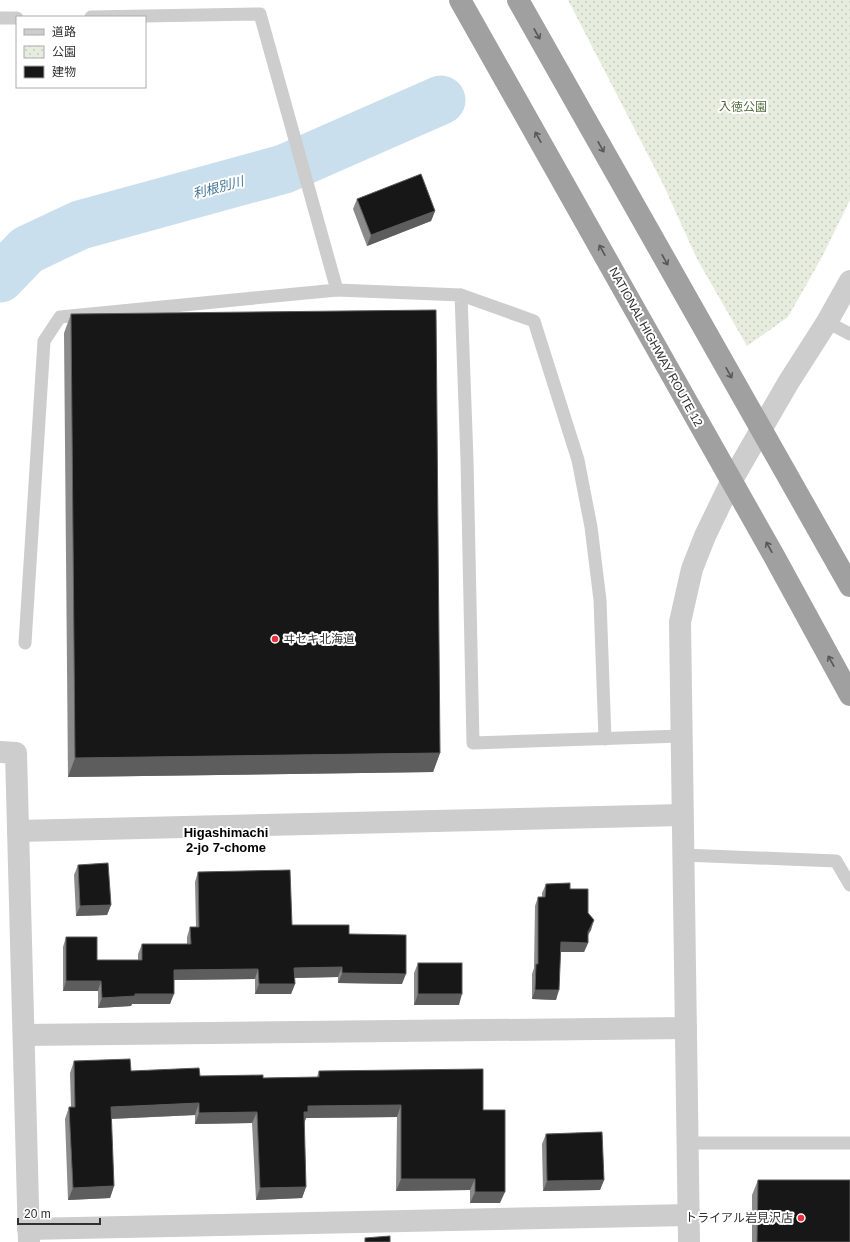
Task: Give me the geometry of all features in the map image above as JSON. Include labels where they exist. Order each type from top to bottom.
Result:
[{"type":"highway","name":"NATIONAL HIGHWAY ROUTE 12","points":[[460,0],[732,480],[850,695]]},
{"type":"highway","points":[[518,0],[850,586]]},
{"type":"street","points":[[689,1242],[680,622],[692,569],[705,536],[732,480],[788,383],[827,322],[850,281]]},
{"type":"street","points":[[0,752],[16,753],[28,1235],[689,1215]]},
{"type":"street","points":[[18,831],[682,815]]},
{"type":"street","points":[[24,1035],[686,1028]]},
{"type":"lane","points":[[146,16],[260,14],[337,290]]},
{"type":"lane","points":[[0,18],[16,18]]},
{"type":"lane","points":[[25,644],[44,341],[60,317],[337,290],[461,295],[534,322],[578,460],[591,528],[600,600],[605,739]]},
{"type":"lane","points":[[461,295],[467,460],[473,743],[681,736]]},
{"type":"lane","points":[[827,322],[850,334]]},
{"type":"lane","points":[[683,855],[836,861],[850,885]]},
{"type":"lane","points":[[687,1143],[850,1143]]},
{"type":"green space","name":"入徳公園","points":[[568,0],[850,0],[850,200],[822,257],[788,317],[747,346],[697,259],[663,184]]},
{"type":"building","points":[[421,174],[435,211],[371,235],[357,199]]},
{"type":"building","points":[[436,310],[440,753],[75,758],[71,314]]},
{"type":"building","points":[[108,863],[111,905],[80,906],[78,865]]},
{"type":"building","points":[[290,870],[292,925],[349,925],[349,934],[406,935],[406,974],[342,973],[342,967],[294,968],[295,984],[259,984],[258,969],[174,970],[174,994],[135,994],[135,996],[102,998],[101,981],[66,981],[66,937],[97,937],[97,960],[142,960],[142,944],[191,944],[190,927],[199,927],[198,872]]},
{"type":"building","points":[[570,883],[570,889],[588,889],[588,913],[594,920],[588,932],[588,943],[561,942],[559,990],[535,990],[536,964],[538,964],[538,897],[545,897],[546,884]]},
{"type":"building","points":[[418,963],[462,963],[462,994],[418,994]]},
{"type":"building","points":[[130,1059],[131,1071],[199,1068],[200,1076],[263,1075],[263,1078],[319,1077],[319,1071],[483,1069],[483,1110],[505,1110],[505,1192],[475,1192],[475,1179],[401,1179],[401,1105],[308,1106],[308,1112],[304,1112],[306,1187],[260,1188],[257,1112],[199,1113],[199,1103],[111,1107],[114,1186],[73,1188],[69,1107],[75,1107],[74,1061]]},
{"type":"building","points":[[602,1132],[604,1180],[547,1181],[546,1134]]},
{"type":"building","name":"トライアル岩見沢店","points":[[758,1180],[850,1180],[850,1242],[757,1242]]},
{"type":"building","points":[[390,1236],[390,1242],[365,1242],[365,1238]]},
{"type":"waterway","name":"利根別川","points":[[0,278],[27,250],[80,225],[284,169],[441,100]]},
{"type":"place","name":"ヰセキ北海道","points":[[275,639]]},
{"type":"place","name":"トライアル岩見沢店","points":[[801,1218]]},
{"type":"district","name":"Higashimachi 2-jo 7-chome","points":[[226,840]]}]
